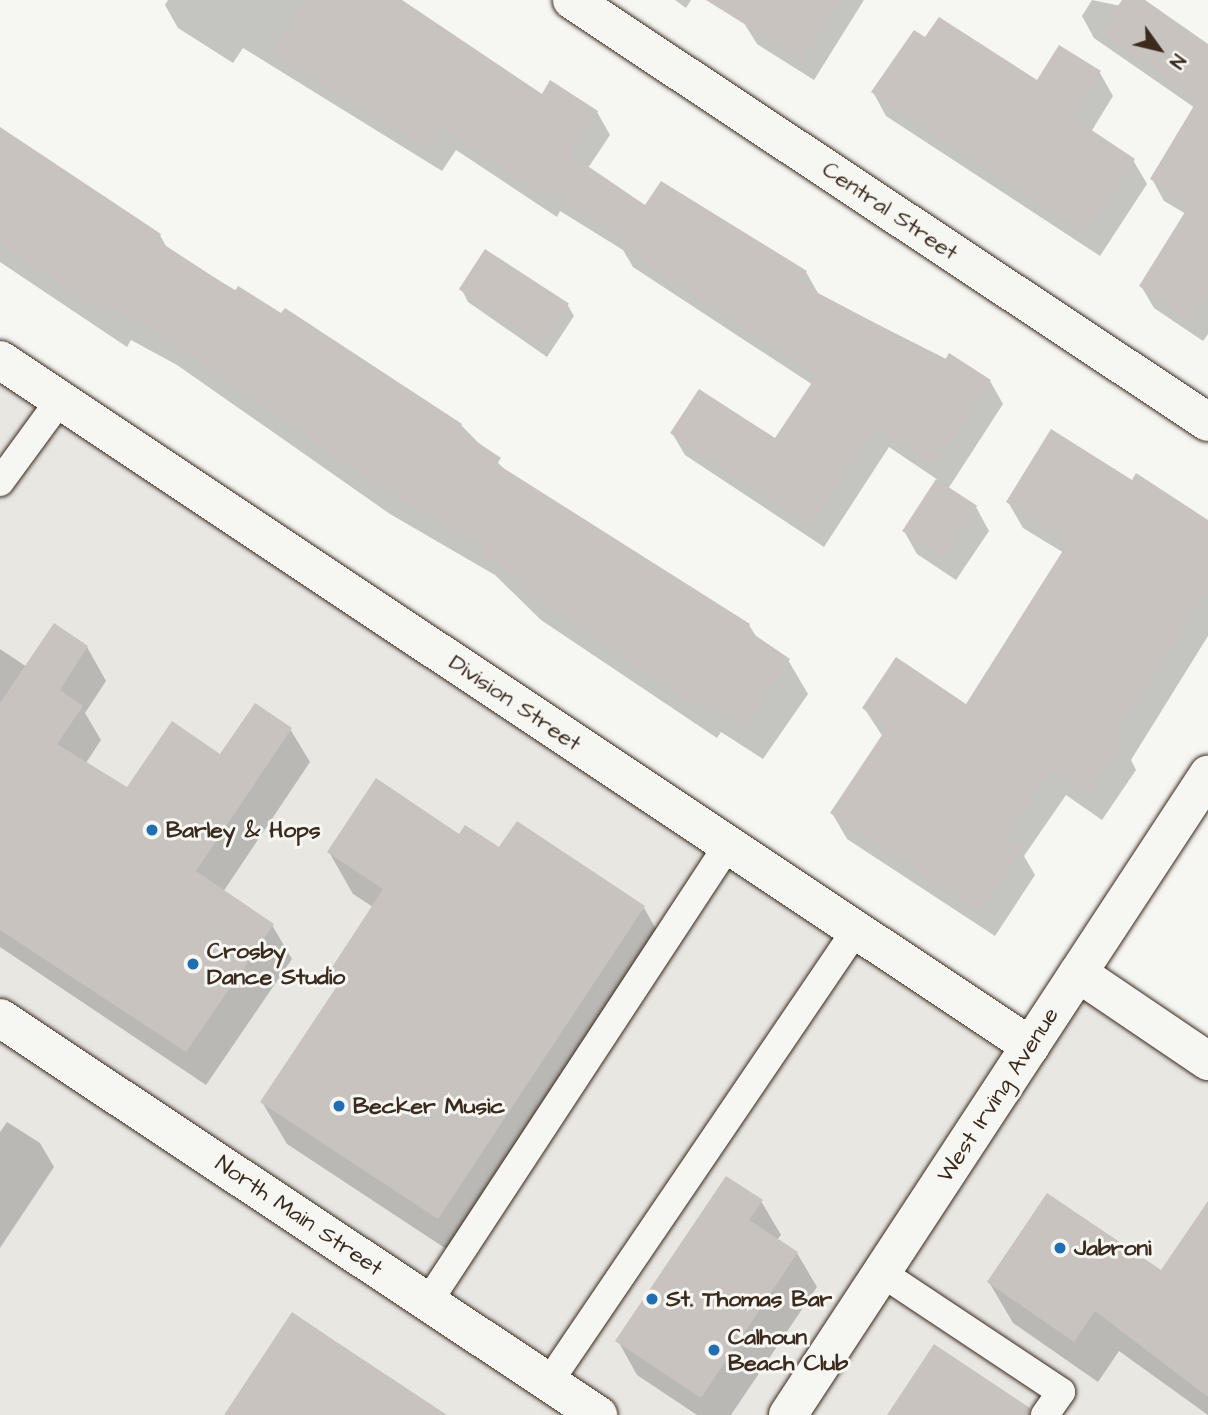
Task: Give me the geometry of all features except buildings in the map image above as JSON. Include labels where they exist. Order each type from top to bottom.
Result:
[{"type":"street","name":"Central Street","points":[[572,0],[1208,422]]},
{"type":"street","name":"Division Street","points":[[0,360],[1030,1046]]},
{"type":"street","name":"West Irving Avenue","points":[[788,1415],[1208,775]]},
{"type":"street","points":[[1078,973],[1208,1061]]},
{"type":"street","name":"North Main Street","points":[[0,1018],[598,1415]]},
{"type":"lane","points":[[0,482],[60,400]]},
{"type":"lane","points":[[428,1302],[728,845]]},
{"type":"lane","points":[[549,1382],[856,930]]},
{"type":"lane","points":[[882,1273],[1061,1392],[1045,1415]]},
{"type":"shaded area","points":[[0,360],[1030,1046],[1078,973],[1208,1061],[1208,1415],[0,1415]]},
{"type":"place","name":"Barley & Hops","points":[[152,830]]},
{"type":"place","name":"Crosby Dance Studio","points":[[193,964]]},
{"type":"place","name":"Becker Music","points":[[339,1106]]},
{"type":"place","name":"Jabroni","points":[[1060,1248]]},
{"type":"place","name":"St. Thomas Bar","points":[[652,1299]]},
{"type":"place","name":"Calhoun Beach Club","points":[[714,1350]]}]
